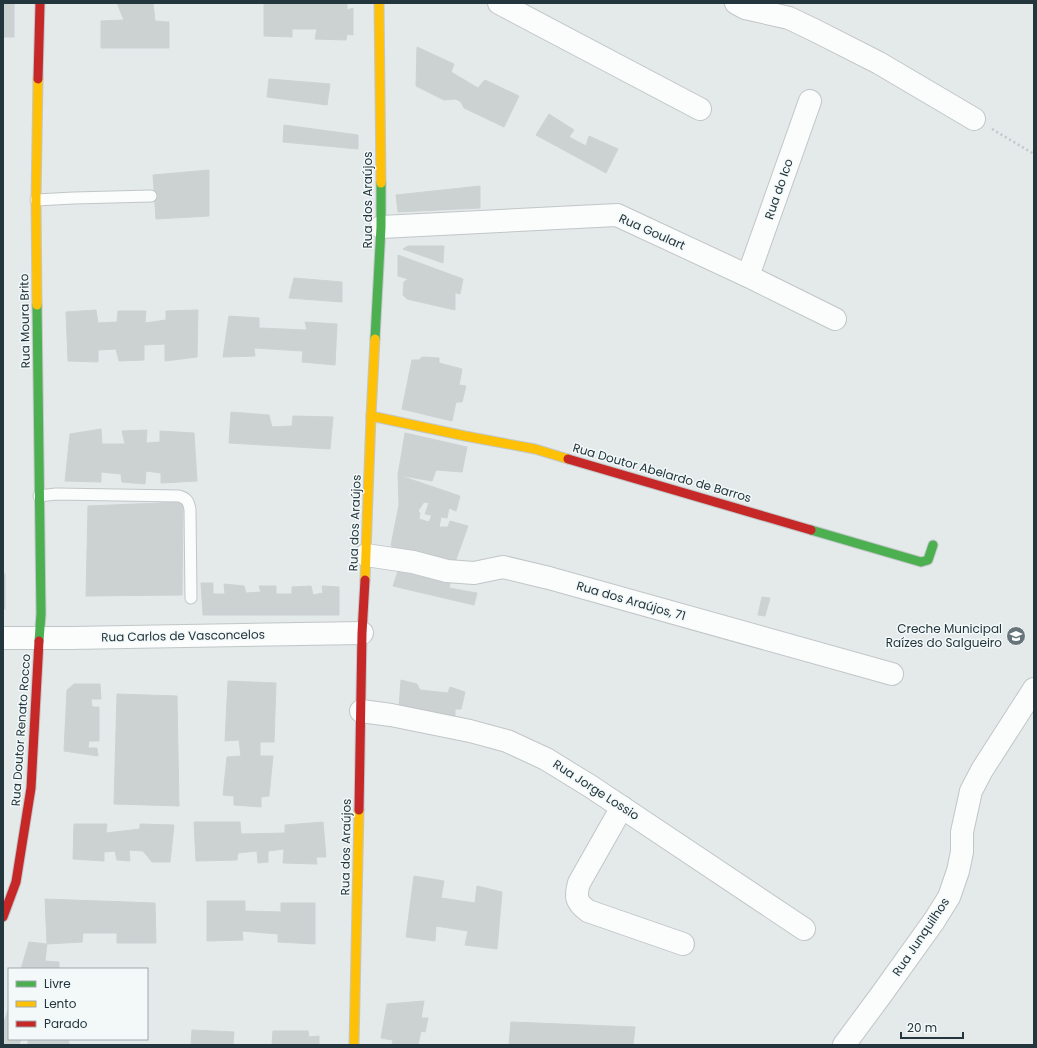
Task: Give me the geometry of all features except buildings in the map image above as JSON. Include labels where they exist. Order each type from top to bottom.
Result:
[{"type":"street","name":"Rua Moura Brito","points":[[40,3],[36,200],[41,614],[40,638]]},
{"type":"street","name":"Rua dos Araújos","points":[[354,1045],[362,633],[370,416],[381,227],[380,3]]},
{"type":"street","points":[[499,3],[700,109]]},
{"type":"street","points":[[736,3],[745,8],[789,18],[816,31],[879,63],[974,119]]},
{"type":"street","name":"Rua do Ico","points":[[748,276],[810,101]]},
{"type":"street","name":"Rua Goulart","points":[[381,227],[618,215],[835,319]]},
{"type":"street","name":"Rua Doutor Abelardo de Barros","points":[[370,416],[535,449],[921,562],[928,560],[933,545]]},
{"type":"street","name":"Rua dos Araújos, 71","points":[[366,554],[413,562],[448,571],[474,573],[503,567],[556,580],[892,674]]},
{"type":"street","name":"Rua Carlos de Vasconcelos","points":[[3,638],[362,633]]},
{"type":"street","name":"Rua Doutor Renato Rocco","points":[[3,917],[9,882],[31,788],[40,638]]},
{"type":"street","name":"Rua Junquilhos","points":[[844,1045],[882,995],[949,897],[958,871],[962,852],[962,832],[971,791],[982,770],[1034,689]]},
{"type":"street","name":"Rua Jorge Lossio","points":[[361,711],[470,731],[507,741],[546,759],[622,807],[804,929]]},
{"type":"street","points":[[622,807],[579,883],[576,893],[577,900],[588,910],[683,944]]},
{"type":"lane","points":[[36,200],[151,196]]},
{"type":"lane","points":[[39,496],[56,494],[184,497],[190,504],[191,598]]},
{"type":"path","points":[[974,119],[1034,154]]},
{"type":"traffic: fast","points":[[375,339],[381,227],[381,183]]},
{"type":"traffic: fast","points":[[37,305],[41,614],[39,641]]},
{"type":"traffic: fast","points":[[811,530],[921,562],[928,560],[933,545]]},
{"type":"traffic: slow","points":[[379,3],[381,183]]},
{"type":"traffic: slow","points":[[37,305],[36,200],[38,79]]},
{"type":"traffic: slow","points":[[365,580],[375,339]]},
{"type":"traffic: slow","points":[[371,416],[535,449],[568,459]]},
{"type":"traffic: slow","points":[[354,1045],[359,810]]},
{"type":"traffic: jam","points":[[38,79],[40,3]]},
{"type":"traffic: jam","points":[[568,459],[811,530]]},
{"type":"traffic: jam","points":[[359,810],[362,633],[365,580]]},
{"type":"traffic: jam","points":[[3,917],[16,882],[31,788],[39,641]]},
{"type":"place","name":"Creche Municipal Raízes do Salgueiro","points":[[1016,636]]}]
